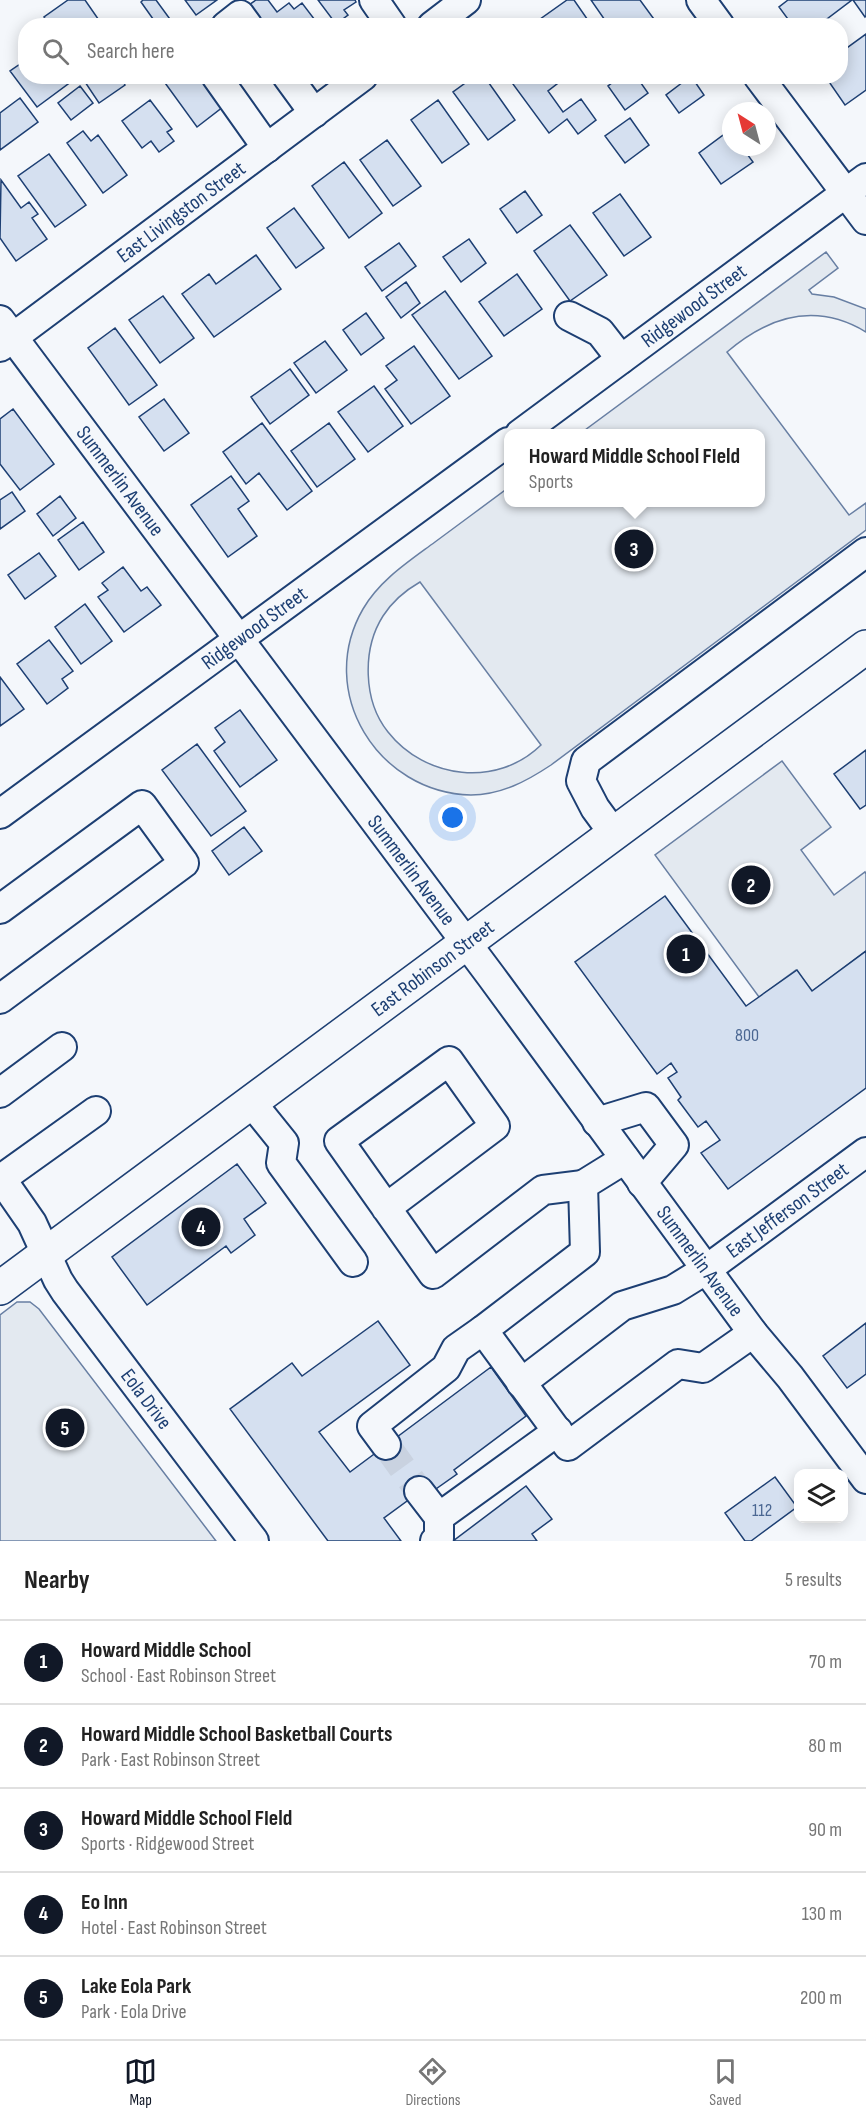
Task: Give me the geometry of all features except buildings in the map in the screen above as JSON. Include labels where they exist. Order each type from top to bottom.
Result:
[{"type":"main road","name":"East Robinson Street","points":[[0,1288],[866,646]]},
{"type":"street","points":[[374,0],[386,18]]},
{"type":"street","points":[[442,18],[466,0]]},
{"type":"street","points":[[701,0],[714,18]]},
{"type":"street","points":[[222,84],[267,148]]},
{"type":"street","points":[[292,84],[314,113]]},
{"type":"street","name":"East Livingston Street","points":[[4,335],[267,148],[352,84]]},
{"type":"street","points":[[765,84],[856,185],[866,220]]},
{"type":"street","name":"Ridgewood Street","points":[[527,429],[856,185]]},
{"type":"street","points":[[569,316],[600,332],[621,358]]},
{"type":"street","name":"Summerlin Avenue","points":[[4,335],[240,640],[753,1333],[790,1377],[866,1479]]},
{"type":"street","name":"Ridgewood Street","points":[[0,814],[504,445]]},
{"type":"street","points":[[614,834],[595,808],[581,781],[586,760],[866,552]]},
{"type":"street","points":[[0,909],[142,805],[184,863],[0,999]]},
{"type":"street","points":[[0,1093],[62,1047]]},
{"type":"street","points":[[386,1208],[495,1126],[449,1061],[339,1142],[386,1208],[433,1274],[543,1190],[583,1185],[624,1159]]},
{"type":"street","points":[[251,1102],[284,1143],[281,1163],[353,1262]]},
{"type":"street","points":[[597,1122],[646,1107],[674,1145],[642,1183]]},
{"type":"street","points":[[1,1178],[96,1111]]},
{"type":"street","name":"East Jefferson Street","points":[[521,1383],[622,1306],[674,1290],[707,1269],[866,1152]]},
{"type":"street","name":"Eola Drive","points":[[1,1178],[32,1223],[65,1291],[254,1541]]},
{"type":"street","points":[[386,1445],[372,1426],[446,1368],[456,1349],[585,1252],[583,1185]]},
{"type":"street","points":[[483,1330],[568,1446],[678,1364],[703,1368],[753,1333]]},
{"type":"street","points":[[419,1491],[437,1529],[558,1431]]},
{"type":"shaded area","points":[[826,252],[838,268],[809,290],[812,294],[834,297],[866,309],[866,332],[829,317],[794,317],[759,329],[727,352],[849,515],[866,503],[866,530],[551,765],[533,776],[493,793],[471,795],[438,790],[408,777],[383,757],[364,732],[352,704],[347,673],[350,641],[363,609],[370,599],[386,580],[504,491],[504,507],[765,507],[765,429],[586,429]],"holes":[[[420,582],[541,745],[523,759],[504,768],[483,772],[462,772],[441,768],[421,760],[403,748],[388,732],[380,719],[374,705],[368,675],[371,644],[383,616],[395,601]]]},
{"type":"shaded area","points":[[782,761],[831,827],[801,850],[834,895],[865,872],[866,874],[866,951],[812,991],[796,970],[759,997],[655,855]]},
{"type":"shaded area","points":[[17,1302],[30,1302],[39,1309],[216,1541],[0,1541],[0,1315]]},
{"type":"tunnel","points":[[386,1445],[419,1491]]},
{"type":"place","name":"Howard Middle School FIeld","points":[[634,549]]},
{"type":"place","name":"Howard Middle School Basketball Courts","points":[[751,885]]},
{"type":"place","name":"Howard Middle School","points":[[686,954]]},
{"type":"place","name":"Eo Inn","points":[[201,1227]]},
{"type":"place","name":"Lake Eola Park","points":[[65,1428]]}]
